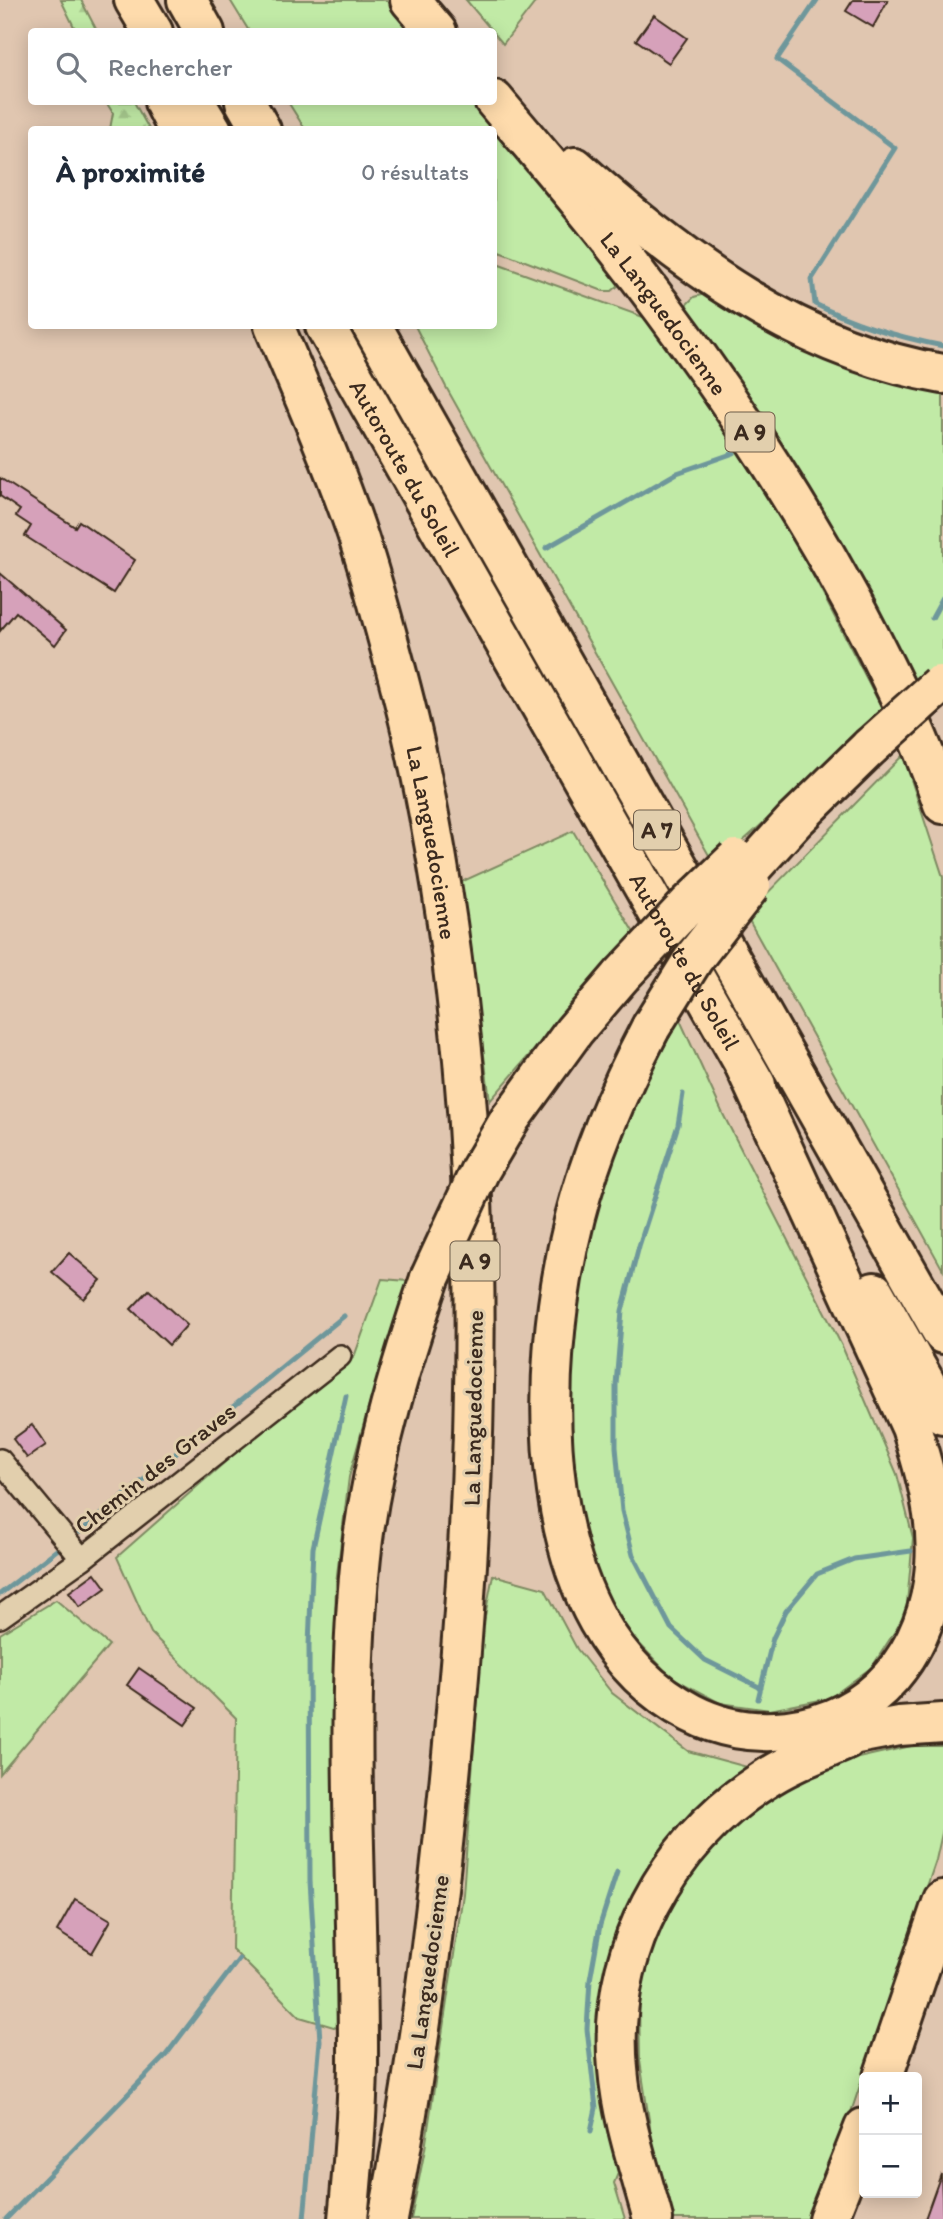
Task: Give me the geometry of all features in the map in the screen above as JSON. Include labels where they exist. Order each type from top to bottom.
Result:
[{"type":"highway","points":[[112,0],[126,28]]},
{"type":"highway","points":[[134,0],[151,28]]},
{"type":"highway","points":[[187,0],[203,28]]},
{"type":"highway","points":[[411,0],[434,28]]},
{"type":"highway","points":[[497,96],[645,229],[700,269],[759,306],[797,327],[836,343],[877,358],[943,374]]},
{"type":"highway","name":"La Languedocienne","points":[[497,104],[615,245],[683,337],[762,452],[832,567],[896,686],[943,804]]},
{"type":"highway","points":[[165,105],[176,126]]},
{"type":"highway","points":[[197,105],[210,126]]},
{"type":"highway","points":[[247,105],[259,126]]},
{"type":"highway","name":"La Languedocienne","points":[[275,329],[349,508],[404,698],[427,804],[445,912],[468,1115],[475,1231],[473,1469],[466,1604],[434,1926],[414,2068],[388,2219]]},
{"type":"highway","name":"Autoroute du Soleil","points":[[327,329],[943,1414]]},
{"type":"highway","name":"Autoroute du Soleil","points":[[374,329],[943,1334]]},
{"type":"highway","points":[[942,691],[866,756],[744,873],[695,937],[608,1088],[565,1208],[547,1298],[542,1338],[540,1434],[544,1485],[559,1557],[577,1604],[602,1651],[646,1700],[679,1723],[713,1738],[733,1744],[767,1747],[804,1744],[899,1726],[943,1723]]},
{"type":"highway","points":[[348,2219],[358,2068],[353,1738],[357,1602],[369,1499],[391,1398],[430,1278],[480,1170],[510,1119],[575,1031],[622,975],[688,905],[744,873]]},
{"type":"highway","points":[[648,1022],[597,1146],[565,1262],[555,1319],[550,1394],[557,1491],[567,1543],[582,1587],[603,1628],[631,1666],[660,1694],[688,1712],[734,1728],[765,1732],[796,1729],[828,1721],[855,1708],[884,1685],[906,1658],[924,1620],[933,1582],[935,1543],[934,1516],[911,1427],[744,1064]]},
{"type":"highway","points":[[653,2219],[630,2133],[618,2070],[616,2039],[619,2003],[634,1940],[657,1889],[677,1859],[716,1815],[766,1778],[864,1732]]},
{"type":"highway","points":[[885,2072],[943,1900]]},
{"type":"highway","points":[[828,2219],[861,2135]]},
{"type":"street","name":"Chemin des Graves","points":[[0,1617],[82,1559],[340,1356]]},
{"type":"street","points":[[0,1460],[82,1559]]},
{"type":"green space","points":[[61,0],[81,0],[95,28],[75,28]]},
{"type":"green space","points":[[230,0],[388,0],[411,28],[247,28]]},
{"type":"green space","points":[[466,0],[537,0],[503,44],[497,37],[497,28],[490,28]]},
{"type":"green space","points":[[108,105],[136,105],[147,126],[111,126],[113,113]]},
{"type":"green space","points":[[290,105],[475,105],[492,126],[303,126]]},
{"type":"green space","points":[[497,132],[619,276],[619,285],[612,291],[603,291],[497,250]]},
{"type":"green space","points":[[497,264],[657,322],[803,556],[885,714],[715,866],[446,387],[417,329],[497,329]]},
{"type":"green space","points":[[715,291],[943,382],[943,668],[917,689],[878,609],[768,421],[685,306],[694,297]]},
{"type":"green space","points":[[903,755],[943,877],[943,1270],[746,915]]},
{"type":"green space","points":[[573,831],[634,933],[490,1101],[461,882]]},
{"type":"green space","points":[[679,1018],[723,1114],[842,1346],[897,1474],[913,1538],[906,1614],[872,1667],[830,1698],[770,1710],[720,1703],[671,1677],[633,1637],[606,1596],[588,1546],[570,1459],[569,1350],[589,1227],[627,1118]]},
{"type":"green space","points":[[382,1279],[408,1281],[349,1477],[336,1583],[333,1718],[337,2028],[300,2017],[232,1949],[236,1718],[151,1633],[117,1557],[309,1388],[354,1357]]},
{"type":"green space","points":[[493,1575],[545,1589],[577,1649],[612,1693],[688,1751],[747,1767],[674,1842],[621,1937],[623,2161],[614,2183],[625,2219],[411,2219],[425,2149],[463,1894],[483,1626]]},
{"type":"green space","points":[[56,1600],[109,1645],[0,1774],[0,1634]]},
{"type":"green space","points":[[911,1746],[943,1746],[943,1829],[936,1860],[865,2072],[859,2072],[859,2088],[844,2133],[808,2219],[671,2219],[652,2140],[640,2061],[639,2002],[646,1954],[671,1893],[710,1850],[766,1799],[845,1761]]},
{"type":"building","points":[[853,0],[888,0],[873,27],[846,11]]},
{"type":"building","points":[[654,15],[687,38],[669,63],[636,40]]},
{"type":"building","points":[[0,478],[75,527],[79,521],[135,560],[114,593],[25,536],[31,526],[16,516],[20,510],[0,496]]},
{"type":"building","points":[[0,573],[66,630],[55,645],[16,612],[0,631]]},
{"type":"building","points":[[69,1253],[101,1280],[84,1299],[52,1272]]},
{"type":"building","points":[[149,1290],[187,1325],[169,1345],[131,1309]]},
{"type":"building","points":[[32,1425],[46,1445],[27,1458],[13,1439]]},
{"type":"building","points":[[95,1573],[106,1588],[80,1607],[69,1592]]},
{"type":"building","points":[[139,1668],[197,1708],[185,1725],[127,1685]]},
{"type":"building","points":[[75,1899],[111,1920],[92,1953],[57,1931]]},
{"type":"building","points":[[941,2174],[943,2219],[925,2219]]},
{"type":"waterway","points":[[817,0],[777,59],[895,148],[812,279],[815,304],[878,330],[943,346]]},
{"type":"waterway","points":[[546,548],[677,473],[734,453]]},
{"type":"waterway","points":[[932,618],[943,598]]},
{"type":"waterway","points":[[683,1094],[678,1125],[639,1246],[622,1311],[616,1385],[616,1447],[622,1511],[633,1555],[671,1628],[705,1660],[761,1688]]},
{"type":"waterway","points":[[80,1532],[344,1316]]},
{"type":"waterway","points":[[304,2219],[320,2041],[310,1881],[309,1645],[313,1548],[346,1396]]},
{"type":"waterway","points":[[0,1594],[58,1549]]},
{"type":"waterway","points":[[758,1699],[773,1638],[786,1611],[817,1574],[854,1559],[911,1551]]},
{"type":"waterway","points":[[591,2131],[596,2108],[587,2029],[590,1980],[600,1925],[617,1872]]},
{"type":"waterway","points":[[6,2219],[166,2055],[239,1959]]}]
